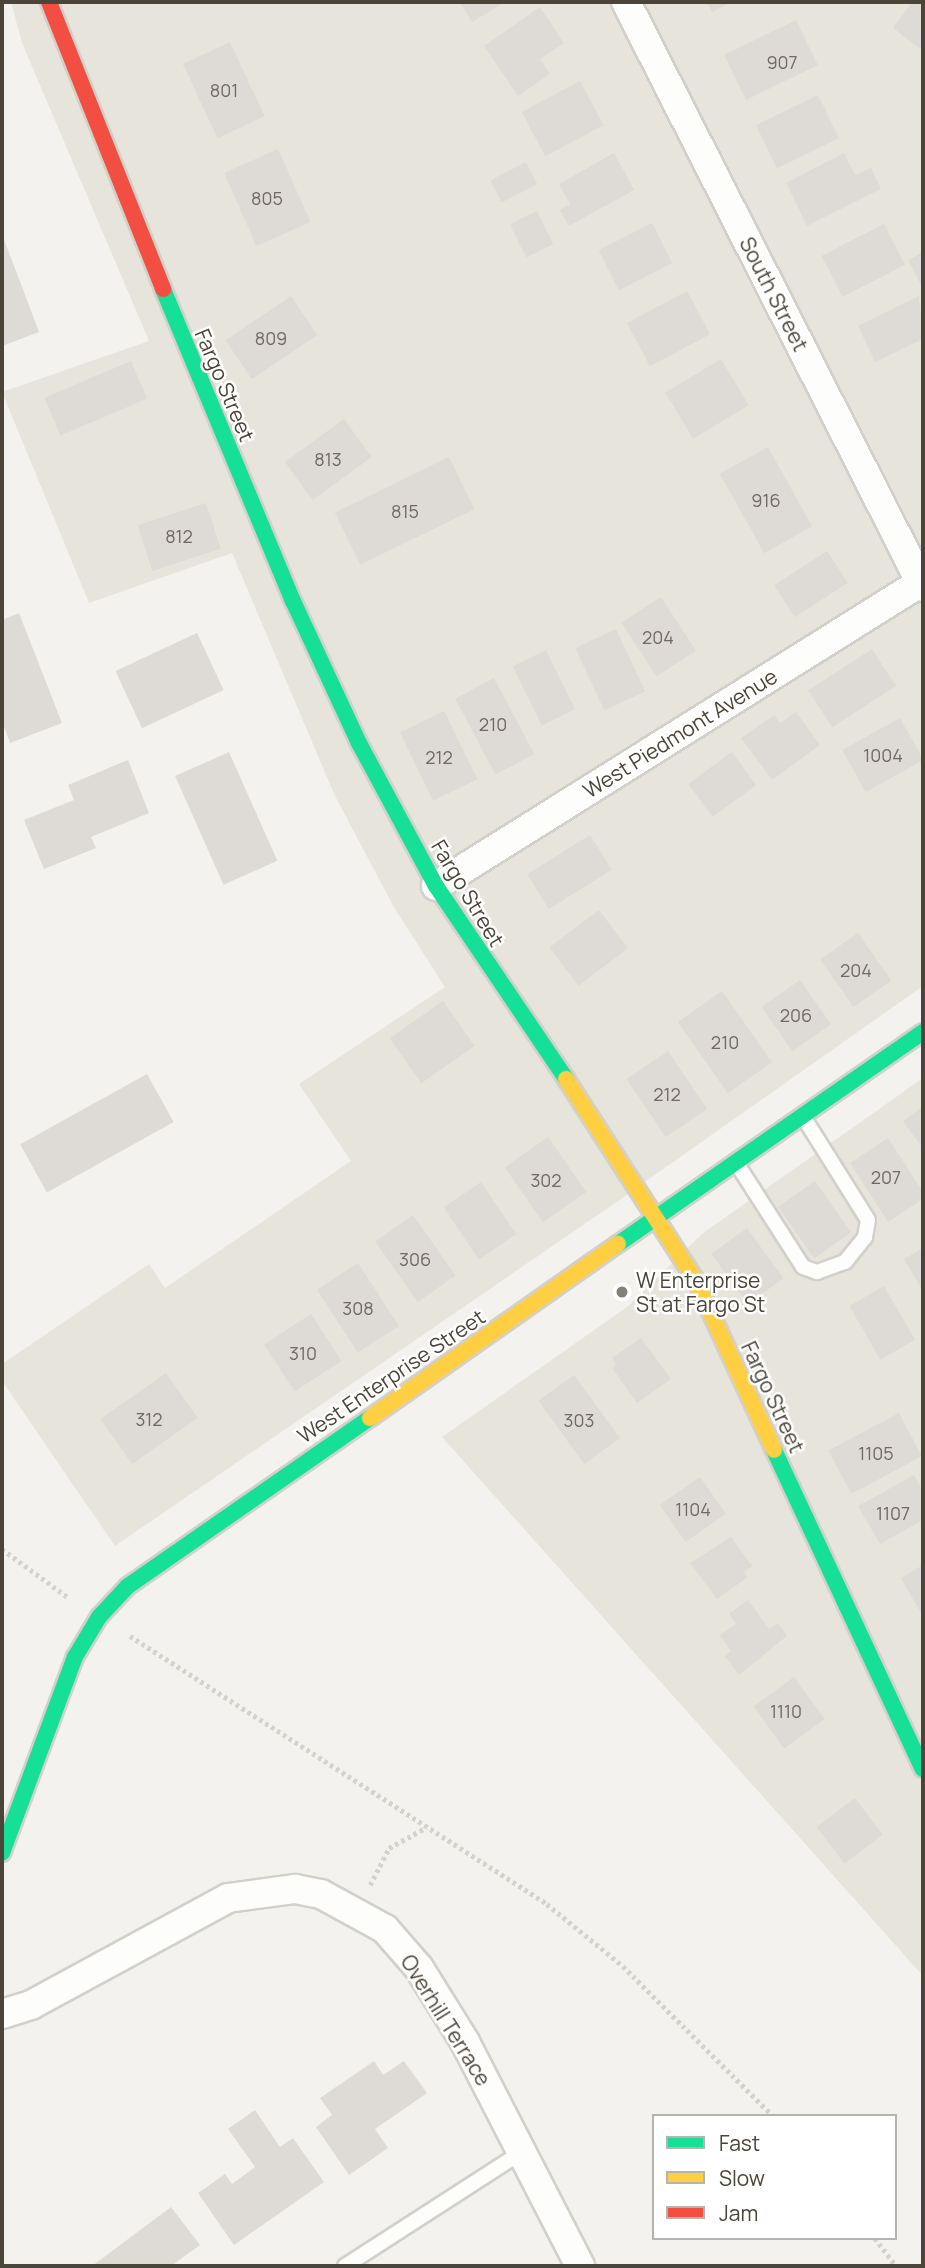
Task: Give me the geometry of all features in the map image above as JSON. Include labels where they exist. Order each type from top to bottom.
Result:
[{"type":"street","name":"Fargo Street","points":[[49,2],[101,141],[293,601],[359,743],[436,886],[659,1216],[696,1281],[923,1769]]},
{"type":"street","name":"South Street","points":[[626,2],[923,584]]},
{"type":"street","name":"West Piedmont Avenue","points":[[436,886],[923,584]]},
{"type":"street","name":"West Enterprise Street","points":[[2,1853],[75,1657],[99,1617],[128,1586],[923,1032]]},
{"type":"street","name":"Overhill Terrace","points":[[2,2014],[31,2005],[228,1898],[295,1888],[325,1896],[386,1929],[419,1968],[522,2151],[580,2266]]},
{"type":"lane","points":[[736,1163],[803,1267],[817,1272],[845,1262],[864,1237],[868,1220],[803,1116]]},
{"type":"lane","points":[[345,2266],[522,2151]]},
{"type":"path","points":[[2,1549],[73,1600]]},
{"type":"path","points":[[124,1632],[547,1904],[623,1966],[771,2114]]},
{"type":"path","points":[[325,1896],[374,1884],[389,1848],[427,1827]]},
{"type":"path","points":[[876,2240],[896,2266]]},
{"type":"shaded area","points":[[11,2],[923,2],[923,986],[605,1210],[115,1546],[2,1381],[2,1364],[149,1264],[165,1288],[351,1161],[299,1084],[445,987],[395,909],[335,796],[232,553],[89,603],[2,392],[149,341],[22,43]]},
{"type":"shaded area","points":[[923,1078],[923,1976],[442,1437],[627,1307],[703,1233]]},
{"type":"building","points":[[460,2],[505,2],[472,22]]},
{"type":"building","points":[[706,2],[731,2],[712,12]]},
{"type":"building","points":[[912,2],[923,2],[923,51],[893,28]]},
{"type":"building","points":[[540,7],[564,43],[540,59],[550,74],[518,96],[484,46]]},
{"type":"building","points":[[796,20],[818,65],[746,100],[724,55]]},
{"type":"building","points":[[230,42],[265,116],[218,138],[183,64]]},
{"type":"building","points":[[580,81],[603,125],[545,156],[522,112]]},
{"type":"building","points":[[818,95],[839,138],[777,168],[756,125]]},
{"type":"building","points":[[278,149],[311,222],[257,246],[224,173]]},
{"type":"building","points":[[614,153],[634,190],[569,226],[560,210],[570,204],[559,184]]},
{"type":"building","points":[[844,153],[855,175],[871,168],[881,189],[807,226],[786,183]]},
{"type":"building","points":[[526,162],[537,184],[502,202],[490,180]]},
{"type":"building","points":[[537,211],[553,244],[526,257],[510,224]]},
{"type":"building","points":[[652,223],[672,263],[619,290],[599,250]]},
{"type":"building","points":[[884,224],[905,265],[843,297],[822,256]]},
{"type":"building","points":[[2,234],[39,332],[2,346]]},
{"type":"building","points":[[923,252],[923,281],[920,283],[908,260]]},
{"type":"building","points":[[687,291],[710,334],[650,366],[627,323]]},
{"type":"building","points":[[291,296],[317,335],[252,379],[226,340]]},
{"type":"building","points":[[919,296],[923,339],[875,362],[858,326]]},
{"type":"building","points":[[721,359],[749,405],[693,439],[665,392]]},
{"type":"building","points":[[131,361],[147,399],[60,435],[44,398]]},
{"type":"building","points":[[344,419],[372,457],[313,500],[285,462]]},
{"type":"building","points":[[768,447],[812,527],[764,553],[720,474]]},
{"type":"building","points":[[449,457],[474,509],[360,565],[335,513]]},
{"type":"building","points":[[206,503],[221,549],[152,571],[138,525]]},
{"type":"building","points":[[827,551],[848,583],[795,617],[774,585]]},
{"type":"building","points":[[661,597],[696,651],[656,676],[622,623]]},
{"type":"building","points":[[19,613],[62,723],[10,743],[2,721],[2,620]]},
{"type":"building","points":[[616,629],[645,692],[604,711],[575,648]]},
{"type":"building","points":[[197,633],[224,690],[142,728],[115,671]]},
{"type":"building","points":[[872,649],[896,686],[832,727],[808,690]]},
{"type":"building","points":[[546,650],[575,709],[542,726],[513,666]]},
{"type":"building","points":[[494,678],[534,754],[496,775],[455,699]]},
{"type":"building","points":[[444,711],[477,779],[433,801],[400,732]]},
{"type":"building","points":[[796,712],[820,745],[772,780],[741,738],[774,715],[780,723]]},
{"type":"building","points":[[900,718],[923,760],[866,792],[842,750]]},
{"type":"building","points":[[229,752],[277,861],[224,885],[175,776]]},
{"type":"building","points":[[732,752],[756,785],[712,817],[688,784]]},
{"type":"building","points":[[128,760],[149,813],[91,837],[96,848],[44,869],[24,820],[74,800],[68,785]]},
{"type":"building","points":[[590,835],[612,870],[549,909],[527,874]]},
{"type":"building","points":[[599,910],[628,948],[578,986],[549,947]]},
{"type":"building","points":[[858,933],[891,981],[854,1007],[820,959]]},
{"type":"building","points":[[800,980],[831,1024],[792,1051],[761,1007]]},
{"type":"building","points":[[722,991],[772,1062],[728,1093],[678,1022]]},
{"type":"building","points":[[443,1001],[475,1046],[421,1083],[390,1038]]},
{"type":"building","points":[[668,1051],[707,1109],[666,1137],[627,1079]]},
{"type":"building","points":[[147,1074],[174,1122],[47,1192],[20,1144]]},
{"type":"building","points":[[923,1107],[923,1149],[903,1121]]},
{"type":"building","points":[[548,1137],[586,1192],[543,1222],[505,1167]]},
{"type":"building","points":[[888,1138],[923,1192],[923,1199],[888,1222],[850,1163]]},
{"type":"building","points":[[815,1181],[851,1233],[814,1258],[778,1207]]},
{"type":"building","points":[[481,1182],[516,1234],[479,1259],[444,1207]]},
{"type":"building","points":[[413,1215],[455,1276],[418,1302],[375,1241]]},
{"type":"building","points":[[747,1228],[783,1278],[748,1304],[711,1254]]},
{"type":"building","points":[[923,1248],[923,1291],[904,1259]]},
{"type":"building","points":[[358,1263],[399,1326],[358,1353],[317,1290]]},
{"type":"building","points":[[884,1286],[915,1340],[880,1360],[849,1306]]},
{"type":"building","points":[[311,1314],[341,1361],[295,1391],[264,1344]]},
{"type":"building","points":[[641,1338],[671,1379],[637,1403],[612,1368],[616,1365],[612,1358]]},
{"type":"building","points":[[166,1373],[198,1418],[132,1464],[100,1419]]},
{"type":"building","points":[[574,1375],[620,1438],[584,1464],[538,1401]]},
{"type":"building","points":[[899,1413],[922,1456],[851,1494],[828,1451]]},
{"type":"building","points":[[914,1475],[923,1491],[923,1520],[880,1544],[858,1506]]},
{"type":"building","points":[[700,1477],[726,1514],[686,1542],[660,1505]]},
{"type":"building","points":[[731,1537],[752,1566],[744,1572],[748,1577],[717,1599],[690,1563]]},
{"type":"building","points":[[923,1565],[923,1617],[901,1578]]},
{"type":"building","points":[[748,1600],[769,1629],[778,1623],[787,1636],[739,1675],[725,1656],[731,1651],[720,1635],[736,1624],[729,1614]]},
{"type":"building","points":[[794,1677],[825,1719],[784,1748],[754,1706]]},
{"type":"building","points":[[855,1798],[883,1835],[844,1864],[817,1827]]},
{"type":"building","points":[[374,2061],[383,2075],[404,2061],[427,2093],[375,2129],[388,2148],[349,2175],[316,2127],[332,2115],[320,2098]]},
{"type":"building","points":[[255,2110],[280,2147],[293,2138],[324,2182],[234,2245],[198,2193],[225,2174],[232,2184],[255,2167],[228,2129]]},
{"type":"building","points":[[171,2207],[200,2245],[171,2266],[92,2266]]},
{"type":"traffic: fast","points":[[163,289],[293,601],[359,743],[436,886],[566,1079]]},
{"type":"traffic: fast","points":[[618,1244],[923,1032]]},
{"type":"traffic: fast","points":[[2,1853],[75,1657],[99,1617],[128,1586],[370,1418]]},
{"type":"traffic: fast","points":[[774,1450],[923,1769]]},
{"type":"traffic: slow","points":[[566,1079],[696,1281],[774,1450]]},
{"type":"traffic: slow","points":[[370,1418],[618,1244]]},
{"type":"traffic: jam","points":[[49,2],[163,289]]},
{"type":"place","name":"W Enterprise St at Fargo St","points":[[622,1292]]}]
